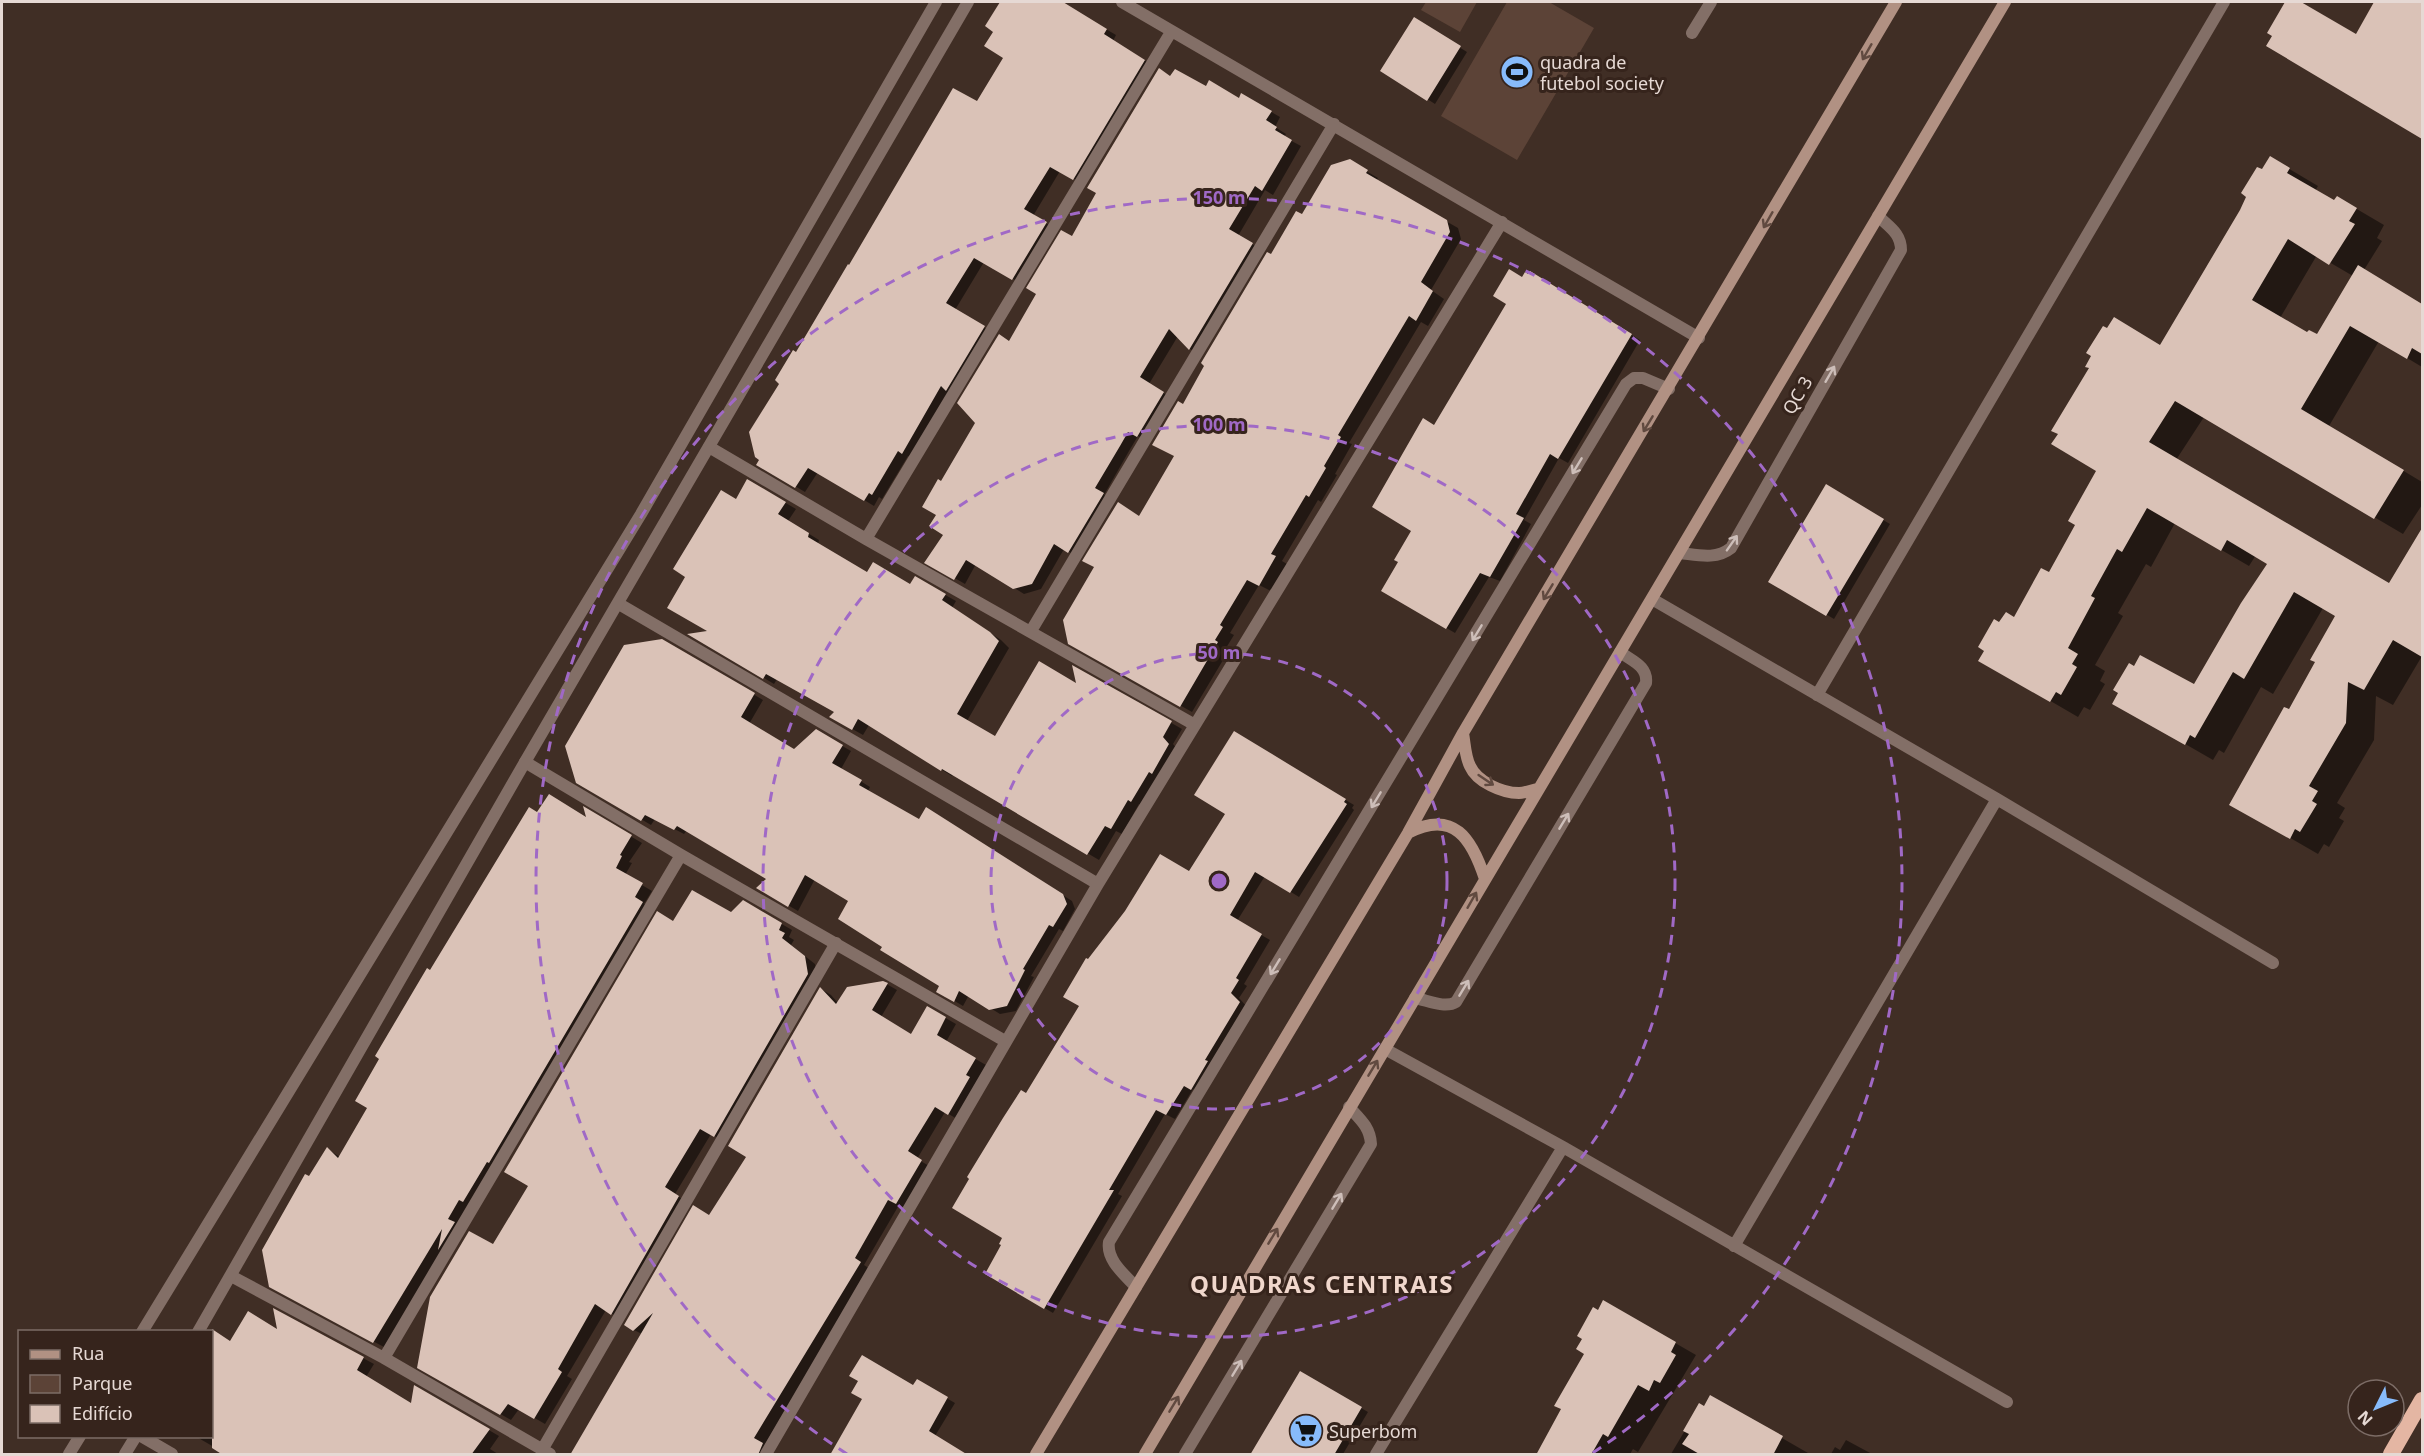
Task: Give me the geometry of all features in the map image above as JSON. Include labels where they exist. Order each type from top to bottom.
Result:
[{"type":"highway","points":[[2391,1455],[2422,1400]]},
{"type":"main road","points":[[1036,1455],[1408,833],[1463,733],[1669,389],[1896,2]]},
{"type":"main road","points":[[1144,1455],[2006,2]]},
{"type":"main road","points":[[1463,733],[1471,768],[1484,782],[1503,790],[1519,793],[1538,789]]},
{"type":"main road","points":[[1408,833],[1429,824],[1440,824],[1456,831],[1467,839],[1476,852],[1485,879]]},
{"type":"street","points":[[143,1330],[641,514],[936,2]]},
{"type":"street","points":[[199,1330],[525,762],[968,2]]},
{"type":"street","points":[[1122,2],[1699,338]]},
{"type":"street","points":[[1692,33],[1711,2]]},
{"type":"street","points":[[1817,695],[2224,2]]},
{"type":"street","points":[[866,539],[1171,32]]},
{"type":"street","points":[[1031,631],[1334,124]]},
{"type":"street","name":"QC 3","points":[[1680,553],[1713,556],[1723,554],[1731,548],[1901,250],[1901,242],[1897,233],[1878,216]]},
{"type":"street","points":[[766,1455],[1098,884],[1502,222]]},
{"type":"street","points":[[1136,1287],[1111,1258],[1108,1250],[1109,1242],[1626,384],[1634,378],[1644,378],[1669,389]]},
{"type":"street","points":[[709,447],[866,539],[1195,725]]},
{"type":"street","points":[[1652,599],[1997,799],[2273,963]]},
{"type":"street","points":[[619,604],[1098,884]]},
{"type":"street","points":[[1415,998],[1451,1005],[1456,1002],[1646,683],[1647,675],[1643,668],[1620,652]]},
{"type":"street","points":[[525,762],[681,855],[1005,1041]]},
{"type":"street","points":[[1734,1246],[1997,799]]},
{"type":"street","points":[[384,1358],[681,855]]},
{"type":"street","points":[[231,1276],[384,1358],[546,1452],[836,943]]},
{"type":"street","points":[[1385,1049],[1563,1147],[2007,1402]]},
{"type":"street","points":[[1185,1455],[1371,1144],[1366,1125],[1349,1107]]},
{"type":"street","points":[[1376,1455],[1563,1147]]},
{"type":"street","points":[[69,1455],[79,1438]]},
{"type":"street","points":[[125,1455],[135,1438]]},
{"type":"street","points":[[143,1438],[172,1455]]},
{"type":"green space","points":[[1426,2],[1477,2],[1460,32],[1421,10]]},
{"type":"green space","name":"quadra de futebol society","points":[[1507,2],[1549,2],[1594,28],[1517,160],[1441,116]]},
{"type":"building","points":[[1000,2],[1063,2],[1107,29],[1104,34],[1145,60],[1073,180],[1050,167],[1024,209],[1047,222],[1012,280],[974,258],[946,303],[985,326],[946,391],[941,386],[902,454],[898,451],[872,495],[869,493],[864,501],[808,468],[795,488],[756,465],[759,460],[755,457],[749,432],[779,384],[775,380],[793,350],[796,352],[953,88],[977,101],[1003,58],[984,46],[993,32],[985,26]]},
{"type":"building","points":[[2285,2],[2301,2],[2356,34],[2374,2],[2422,2],[2422,139],[2266,46],[2272,36],[2267,33]]},
{"type":"building","points":[[1414,17],[1461,46],[1427,101],[1380,71]]},
{"type":"building","points":[[1159,68],[1170,76],[1175,69],[1206,86],[1209,80],[1239,98],[1241,93],[1272,111],[1266,120],[1277,127],[1275,130],[1292,140],[1262,191],[1255,186],[1229,229],[1253,243],[1189,350],[1169,329],[1140,377],[1164,392],[1137,437],[1128,432],[1095,488],[1104,493],[1068,553],[1054,544],[1032,584],[1013,589],[966,560],[954,580],[924,563],[943,535],[929,526],[936,515],[922,507],[938,479],[941,481],[975,423],[957,403],[999,334],[1009,341],[1036,294],[1026,288],[1061,230],[1072,236],[1096,193],[1087,188]]},
{"type":"building","points":[[2270,156],[2290,168],[2287,173],[2334,200],[2337,196],[2357,208],[2349,221],[2355,224],[2329,265],[2288,239],[2252,300],[2307,332],[2309,330],[2317,334],[2358,265],[2422,304],[2422,354],[2412,348],[2407,359],[2350,326],[2301,409],[2404,470],[2374,519],[2175,401],[2149,442],[2389,583],[2422,528],[2422,657],[2393,640],[2364,690],[2348,682],[2346,723],[2309,786],[2318,791],[2312,801],[2317,804],[2300,832],[2295,829],[2290,839],[2229,805],[2284,707],[2289,709],[2315,662],[2310,660],[2335,616],[2294,592],[2244,679],[2233,672],[2195,738],[2190,735],[2185,745],[2112,704],[2118,693],[2113,690],[2129,663],[2134,666],[2140,655],[2194,684],[2241,603],[2267,564],[2227,540],[2221,551],[2147,508],[2122,552],[2117,549],[2091,596],[2095,598],[2068,648],[2078,654],[2072,664],[2077,667],[2061,695],[2056,692],[2050,702],[1978,661],[1984,651],[1978,647],[1994,619],[1999,622],[2006,612],[2014,617],[2041,568],[2049,572],[2075,525],[2068,521],[2096,471],[2051,444],[2058,434],[2051,431],[2089,368],[2085,367],[2091,356],[2086,353],[2103,326],[2107,328],[2114,317],[2160,345],[2240,210],[2246,197],[2241,193],[2257,167],[2262,169]]},
{"type":"building","points":[[1350,159],[1368,170],[1366,173],[1447,220],[1450,232],[1421,282],[1433,291],[1416,321],[1409,316],[1338,435],[1341,437],[1324,466],[1326,468],[1309,497],[1306,495],[1271,554],[1276,556],[1259,586],[1247,580],[1220,625],[1223,627],[1215,640],[1218,642],[1180,707],[1068,644],[1063,620],[1094,567],[1082,561],[1118,502],[1139,516],[1174,456],[1152,445],[1178,401],[1183,404],[1204,366],[1201,363],[1267,252],[1271,254],[1296,211],[1302,214],[1331,165]]},
{"type":"building","points":[[1509,269],[1522,277],[1525,272],[1528,274],[1530,271],[1632,334],[1558,459],[1550,454],[1516,514],[1524,518],[1490,577],[1480,573],[1446,629],[1381,591],[1398,562],[1394,560],[1411,531],[1372,507],[1423,418],[1434,425],[1506,304],[1493,296]]},
{"type":"building","points":[[747,479],[786,502],[778,514],[809,533],[808,537],[867,572],[873,562],[910,584],[915,576],[946,594],[942,600],[990,632],[999,641],[957,714],[995,736],[1039,661],[1076,683],[1072,665],[1172,721],[1163,737],[1169,744],[1152,774],[1149,772],[1131,802],[1128,800],[1111,829],[1105,826],[1087,855],[942,769],[941,771],[858,719],[852,730],[829,717],[834,712],[766,674],[763,679],[687,634],[707,631],[667,608],[685,577],[673,569],[721,490],[736,499]]},
{"type":"building","points":[[1826,484],[1884,519],[1826,616],[1768,582]]},
{"type":"building","points":[[662,639],[755,693],[741,717],[794,749],[816,729],[843,745],[832,763],[862,780],[859,785],[919,819],[926,807],[1063,894],[1067,904],[1053,927],[1049,925],[1023,969],[1025,970],[1007,1006],[989,1010],[959,991],[954,1002],[936,992],[939,986],[880,950],[882,947],[838,919],[848,901],[805,875],[788,907],[756,888],[766,879],[677,826],[674,830],[645,815],[641,821],[576,783],[565,746],[624,645]]},
{"type":"building","points":[[1234,731],[1346,799],[1344,802],[1347,804],[1290,893],[1255,872],[1230,915],[1262,934],[1236,978],[1239,980],[1231,993],[1240,1002],[1205,1060],[1208,1061],[1191,1090],[1184,1086],[1166,1115],[1156,1110],[1109,1190],[1114,1190],[1044,1309],[985,1274],[1001,1245],[999,1244],[1002,1238],[952,1208],[969,1179],[967,1177],[1003,1118],[1021,1090],[1026,1093],[1079,1006],[1063,997],[1086,958],[1088,959],[1125,911],[1160,854],[1189,871],[1225,814],[1194,795]]},
{"type":"building","points":[[549,794],[586,817],[583,806],[632,835],[620,855],[622,856],[616,868],[643,883],[635,897],[643,902],[489,1163],[487,1162],[463,1202],[459,1200],[448,1219],[455,1222],[438,1250],[442,1229],[373,1343],[269,1287],[262,1250],[305,1174],[309,1176],[327,1147],[338,1158],[367,1108],[355,1101],[379,1059],[375,1056],[427,968],[430,970],[529,807],[537,812]]},
{"type":"building","points":[[692,890],[731,912],[743,900],[782,923],[779,930],[785,933],[782,938],[805,956],[808,974],[714,1137],[700,1129],[665,1187],[679,1196],[611,1315],[595,1304],[558,1369],[562,1372],[534,1419],[508,1404],[500,1415],[417,1368],[430,1297],[469,1231],[493,1244],[528,1186],[504,1172],[657,911],[673,921]]},
{"type":"building","points":[[883,981],[888,983],[872,1010],[911,1034],[927,1006],[946,1017],[937,1035],[976,1058],[966,1075],[970,1077],[948,1115],[935,1107],[908,1151],[922,1160],[896,1204],[888,1200],[855,1258],[861,1262],[754,1438],[763,1443],[758,1455],[570,1455],[653,1313],[633,1331],[624,1325],[693,1205],[709,1215],[746,1157],[728,1146],[820,987],[836,1004],[847,987]]},
{"type":"building","points":[[1603,1300],[1676,1342],[1671,1352],[1676,1355],[1660,1383],[1654,1380],[1649,1391],[1638,1385],[1608,1437],[1603,1434],[1591,1455],[1536,1455],[1561,1409],[1554,1406],[1584,1354],[1576,1349],[1582,1339],[1577,1336],[1593,1307],[1598,1310]]},
{"type":"building","points":[[273,1308],[364,1357],[357,1370],[411,1403],[414,1385],[490,1429],[471,1455],[223,1455],[212,1448],[212,1329],[230,1341],[248,1311],[277,1329]]},
{"type":"building","points":[[862,1355],[913,1385],[917,1379],[948,1397],[929,1431],[968,1455],[830,1455],[862,1399],[851,1393],[858,1381],[849,1376]]},
{"type":"building","name":"Superbom","points":[[1300,1371],[1362,1407],[1334,1455],[1250,1455]]},
{"type":"building","points":[[1710,1395],[1783,1436],[1773,1455],[1701,1455],[1682,1444],[1689,1434],[1683,1431],[1699,1403],[1704,1406]]},
{"type":"place","name":"quadra de futebol society","points":[[1517,72]]},
{"type":"place","name":"Superbom","points":[[1306,1431]]},
{"type":"district","name":"QUADRAS CENTRAIS","points":[[1322,1283]]}]
